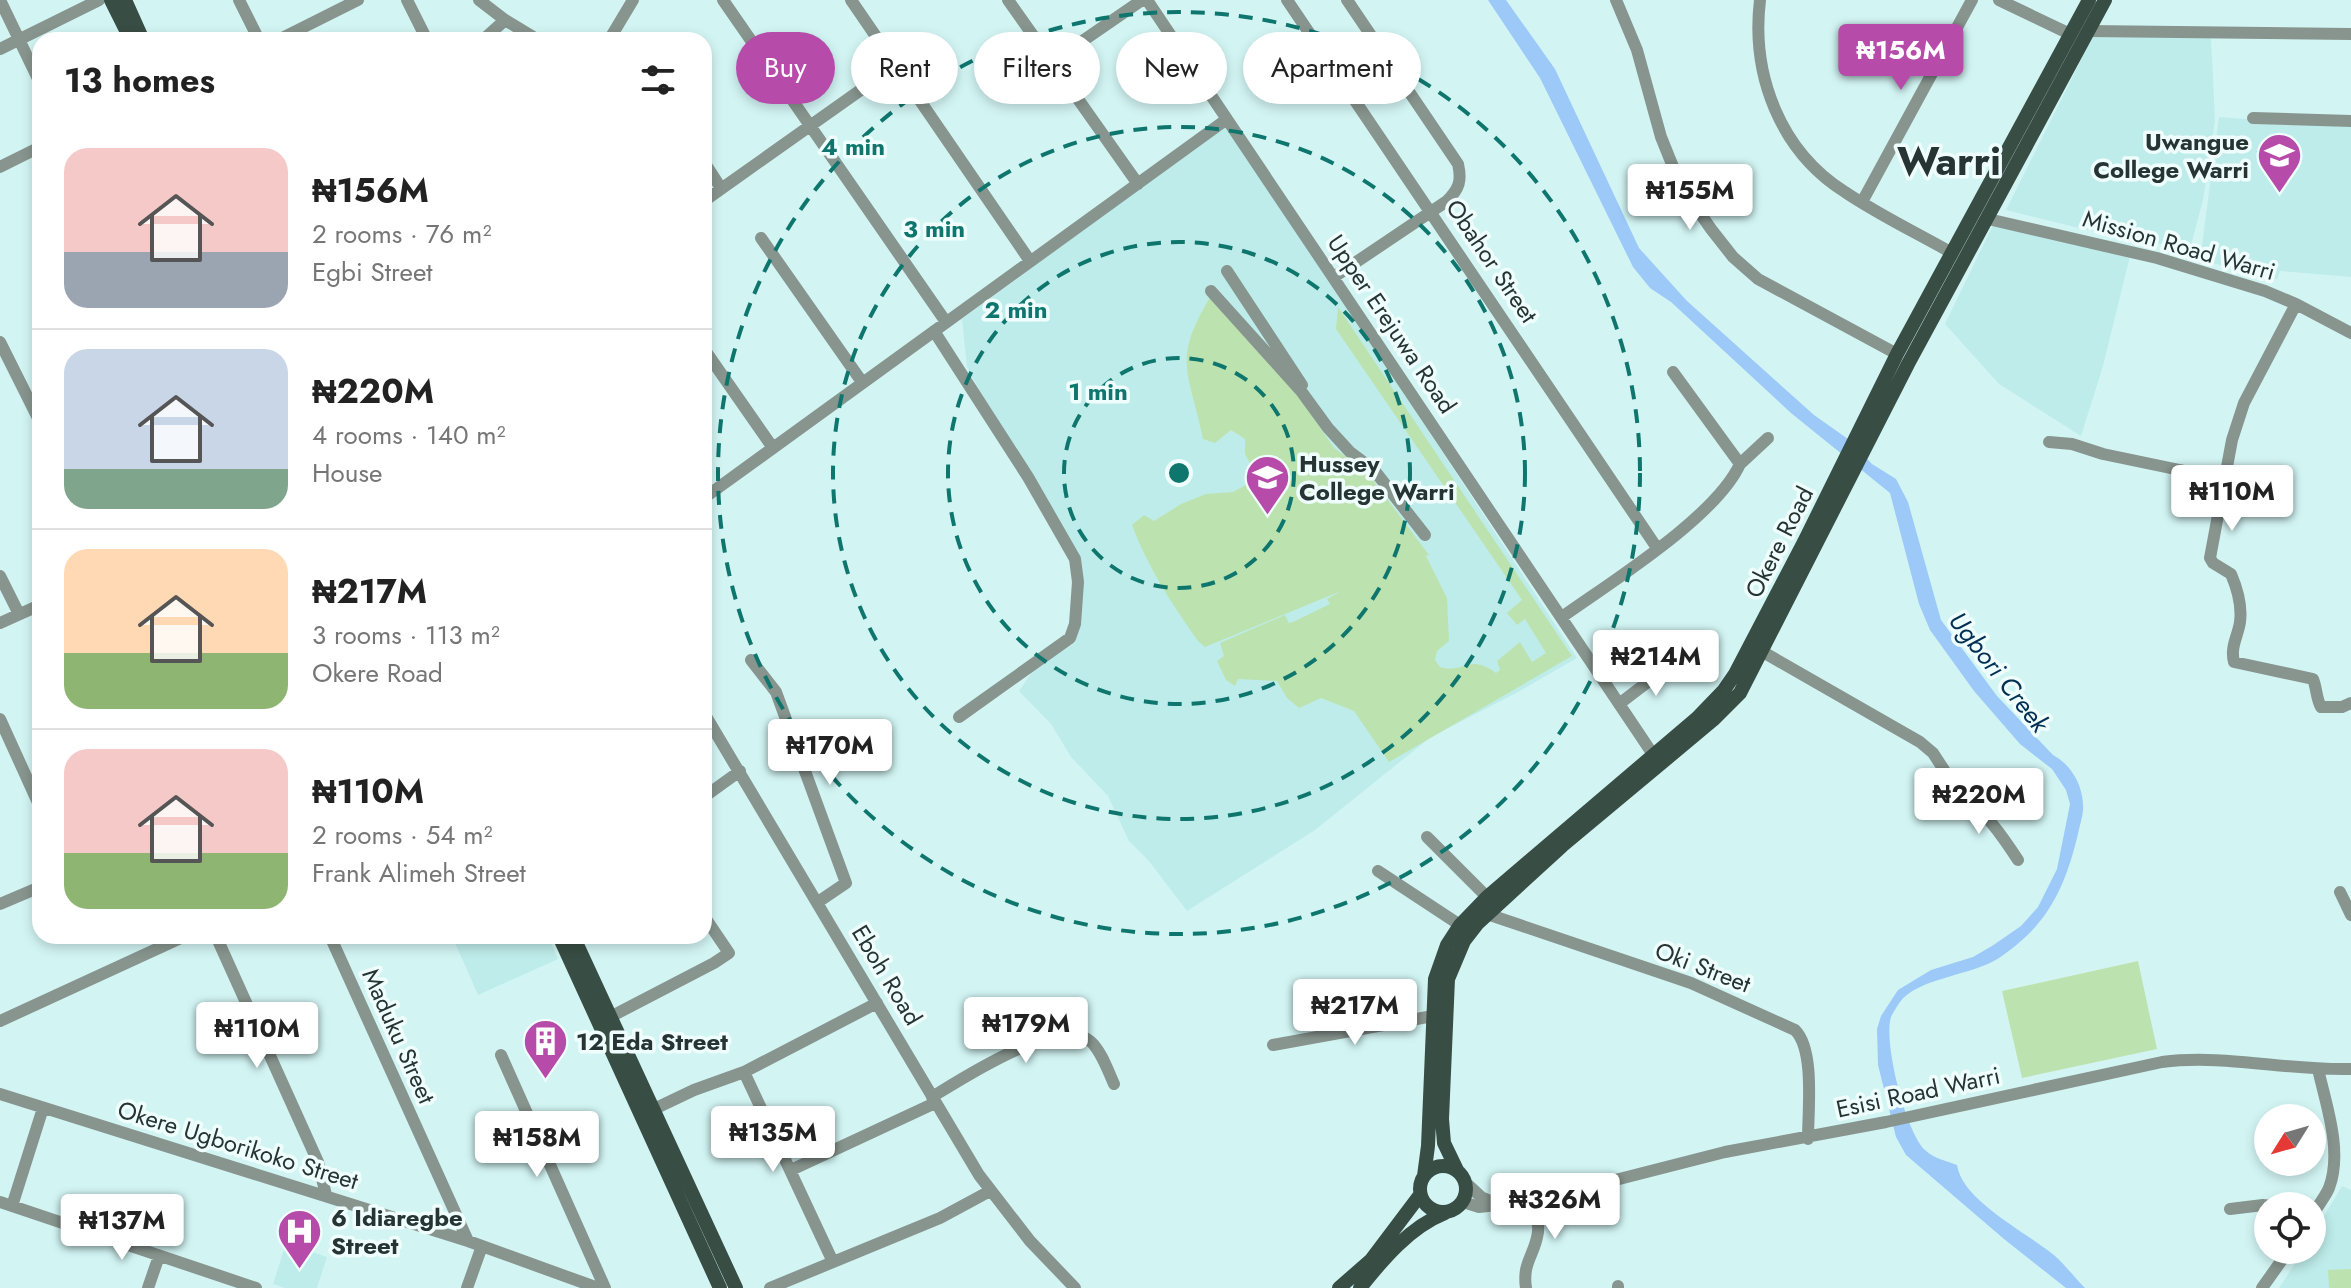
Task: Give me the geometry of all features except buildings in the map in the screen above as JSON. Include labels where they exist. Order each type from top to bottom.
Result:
[{"type":"main road","points":[[111,0],[127,32]]},
{"type":"main road","points":[[125,0],[139,32]]},
{"type":"main road","name":"Okere Road","points":[[1457,1170],[1442,1131],[1448,979],[1464,941],[1487,914],[1562,846],[1720,714],[1740,693],[1763,652],[1848,467],[1853,440],[2089,0]]},
{"type":"main road","name":"Okere Road","points":[[1424,1176],[1435,979],[1447,945],[1460,925],[1487,897],[1711,704],[1735,674],[1848,467],[1863,453],[2105,0]]},
{"type":"main road","points":[[563,944],[720,1288]]},
{"type":"main road","points":[[577,944],[736,1288]]},
{"type":"main road","points":[[1339,1288],[1371,1260],[1420,1195],[1424,1176],[1442,1166],[1457,1170],[1466,1183],[1467,1193],[1463,1202],[1452,1211],[1433,1218],[1401,1241],[1360,1288]]},
{"type":"main road","points":[[1420,1195],[1429,1208],[1445,1213]]},
{"type":"street","points":[[0,0],[32,65]]},
{"type":"street","points":[[34,32],[99,0]]},
{"type":"street","points":[[239,0],[255,32]]},
{"type":"street","points":[[294,32],[358,0]]},
{"type":"street","points":[[407,0],[423,32]]},
{"type":"street","points":[[479,0],[525,32]]},
{"type":"street","points":[[614,32],[633,0]]},
{"type":"street","points":[[723,0],[946,322]]},
{"type":"street","points":[[851,0],[873,32]]},
{"type":"street","points":[[1008,0],[1031,32]]},
{"type":"street","points":[[1097,32],[1144,0]]},
{"type":"street","name":"Upper Erejuwa Road","points":[[1144,0],[1334,277],[1652,753]]},
{"type":"street","name":"Obahor Street","points":[[1287,0],[1657,548]]},
{"type":"street","points":[[1334,277],[1432,212],[1456,192],[1461,176],[1458,164],[1347,0]]},
{"type":"street","points":[[1616,0],[1637,50],[1661,137],[1680,184],[1693,206],[1733,257],[1758,279],[1897,354]]},
{"type":"street","points":[[1760,0],[1758,53],[1763,76],[1779,119],[1815,168],[1844,192],[1952,253]]},
{"type":"street","points":[[1862,202],[1972,0]]},
{"type":"street","points":[[1999,0],[2070,34]]},
{"type":"street","points":[[492,32],[505,20]]},
{"type":"street","points":[[2089,31],[2351,34]]},
{"type":"street","points":[[0,49],[32,33]]},
{"type":"street","points":[[712,195],[851,96]]},
{"type":"street","points":[[923,104],[1030,261]]},
{"type":"street","points":[[1082,104],[1138,184]]},
{"type":"street","points":[[2253,118],[2351,121]]},
{"type":"street","points":[[712,492],[1227,119]]},
{"type":"street","points":[[0,167],[32,151]]},
{"type":"street","points":[[712,174],[721,188]]},
{"type":"street","name":"Mission Road Warri","points":[[1988,219],[2157,258],[2265,291],[2351,333]]},
{"type":"street","points":[[761,238],[862,382]]},
{"type":"street","points":[[1227,271],[1339,440]]},
{"type":"street","points":[[1211,291],[1301,391],[1339,440],[1374,470],[1425,535]]},
{"type":"street","points":[[2296,304],[2244,403],[2223,479],[2210,558],[2231,574],[2237,591],[2241,619],[2232,652],[2234,662],[2313,679],[2321,707],[2342,707],[2351,703]]},
{"type":"street","points":[[934,331],[1028,477],[1078,569],[1075,624],[1070,638],[959,717]]},
{"type":"street","points":[[0,342],[32,406]]},
{"type":"street","points":[[712,360],[773,448]]},
{"type":"street","points":[[1673,372],[1740,464]]},
{"type":"street","points":[[1562,617],[1657,548],[1712,502],[1735,476],[1740,464],[1768,438]]},
{"type":"street","points":[[2049,442],[2072,444],[2103,454],[2223,479]]},
{"type":"street","points":[[0,576],[19,614]]},
{"type":"street","points":[[0,623],[32,608]]},
{"type":"street","points":[[1763,652],[1920,742],[1933,753],[1955,796],[1977,806],[2018,860]]},
{"type":"street","points":[[751,660],[776,692],[846,883],[818,902]]},
{"type":"street","points":[[1619,704],[1670,665]]},
{"type":"street","points":[[0,719],[4,738],[32,792]]},
{"type":"street","name":"Eboh Road","points":[[712,726],[990,1191],[1030,1241],[1075,1288]]},
{"type":"street","points":[[712,791],[740,771]]},
{"type":"street","points":[[1427,837],[1487,897]]},
{"type":"street","points":[[1378,871],[1460,925]]},
{"type":"street","points":[[0,904],[32,890]]},
{"type":"street","points":[[2340,892],[2351,915]]},
{"type":"street","name":"Oki Street","points":[[1487,914],[1691,983],[1795,1030],[1803,1038],[1805,1046],[1809,1093],[1808,1139]]},
{"type":"street","points":[[610,1017],[729,953],[712,928]]},
{"type":"street","points":[[0,1021],[168,944]]},
{"type":"street","points":[[220,944],[318,1162],[326,1195]]},
{"type":"street","name":"Maduku Street","points":[[334,944],[468,1241]]},
{"type":"street","points":[[652,1110],[694,1090],[744,1072],[877,1003]]},
{"type":"street","points":[[1273,1045],[1433,1016]]},
{"type":"street","points":[[791,1170],[934,1100],[1005,1053],[1047,1039],[1087,1038],[1094,1044],[1114,1084]]},
{"type":"street","points":[[501,1055],[605,1288]]},
{"type":"street","name":"Esisi Road Warri","points":[[1463,1202],[1479,1207],[1533,1201],[1713,1155],[1808,1139],[2162,1062],[2187,1059],[2351,1069]]},
{"type":"street","points":[[2318,1069],[2333,1137],[2334,1163],[2326,1192]]},
{"type":"street","points":[[744,1072],[833,1262]]},
{"type":"street","name":"Okere Ugborikoko Street","points":[[0,1094],[468,1241],[598,1288]]},
{"type":"street","points":[[43,1108],[6,1204],[256,1288]]},
{"type":"street","points":[[1466,1183],[1481,1197],[1498,1204]]},
{"type":"street","points":[[770,1288],[940,1218],[990,1191]]},
{"type":"street","points":[[1526,1288],[1525,1265],[1538,1235],[1533,1201]]},
{"type":"street","points":[[2230,1209],[2254,1206]]},
{"type":"street","points":[[467,1288],[482,1246]]},
{"type":"street","points":[[148,1288],[159,1256]]},
{"type":"street","points":[[2262,1288],[2279,1264]]},
{"type":"shaded area","points":[[2094,34],[2211,37],[2215,120],[2203,200],[2190,249],[2095,232],[2006,210]]},
{"type":"shaded area","name":"Uwangue College Warri","points":[[2219,117],[2351,127],[2351,277],[2280,271],[2277,279],[2200,260]]},
{"type":"shaded area","name":"Hussey College Warri","points":[[1228,124],[1577,658],[1431,737],[1315,830],[1187,911],[1148,860],[1129,841],[1108,796],[1071,757],[1051,724],[1019,691],[1034,669],[1075,643],[1080,580],[967,367],[962,319]]},
{"type":"shaded area","points":[[1994,223],[2131,252],[2103,366],[2081,436],[1999,384],[1945,324]]},
{"type":"shaded area","points":[[456,944],[551,944],[558,959],[478,995]]},
{"type":"shaded area","points":[[2342,1186],[2351,1190],[2351,1288],[2279,1288],[2295,1264],[2326,1264],[2326,1213]]},
{"type":"shaded area","name":"6 Idiaregbe Street","points":[[286,1243],[327,1257],[317,1288],[285,1288],[273,1284]]},
{"type":"green space","points":[[1212,294],[1296,392],[1334,448],[1366,471],[1429,555],[1426,556],[1447,598],[1449,641],[1437,651],[1435,660],[1440,667],[1456,668],[1473,664],[1496,673],[1500,670],[1497,661],[1520,642],[1532,662],[1546,653],[1525,619],[1517,625],[1507,613],[1522,600],[1336,329],[1338,307],[1572,656],[1389,762],[1354,711],[1321,698],[1299,708],[1287,698],[1277,681],[1238,679],[1235,686],[1226,680],[1217,661],[1224,656],[1220,643],[1285,615],[1289,623],[1295,621],[1330,604],[1327,599],[1341,591],[1205,647],[1170,599],[1138,541],[1132,525],[1144,515],[1154,521],[1181,504],[1206,494],[1233,492],[1262,476],[1264,467],[1250,463],[1245,454],[1245,439],[1231,430],[1215,443],[1203,439],[1189,380],[1187,351],[1191,335]]},
{"type":"green space","points":[[2138,961],[2157,1049],[2022,1078],[2002,991]]},
{"type":"green space","points":[[2351,1269],[2351,1288],[2329,1288],[2328,1270]]},
{"type":"water","points":[[1488,0],[1506,0],[1555,69],[1639,248],[1687,301],[1814,415],[1848,439],[1872,464],[1896,479],[1908,502],[1941,620],[1997,696],[2065,764],[2078,782],[2083,807],[2078,834],[2063,883],[2044,916],[2023,939],[1999,958],[1919,987],[1908,994],[1892,1015],[1889,1029],[1893,1065],[1904,1107],[1925,1150],[1957,1165],[1962,1178],[1983,1204],[2055,1256],[2085,1288],[2066,1288],[1906,1155],[1896,1137],[1878,1065],[1877,1029],[1881,1016],[1898,990],[1931,970],[1973,957],[1992,946],[2021,926],[2038,907],[2057,869],[2070,804],[2066,790],[2052,769],[2020,744],[1974,691],[1930,630],[1919,604],[1890,493],[1791,413],[1671,302],[1650,288],[1633,267],[1540,78]]},
{"type":"place","name":"Uwangue College Warri","points":[[2280,194]]},
{"type":"place","name":"Hussey College Warri","points":[[1268,516]]},
{"type":"place","name":"12 Eda Street","points":[[545,1080]]},
{"type":"place","name":"6 Idiaregbe Street","points":[[300,1270]]},
{"type":"district","name":"Warri","points":[[1949,161]]},
{"type":"water label","name":"Ugbori Creek","points":[[1999,672]]}]
